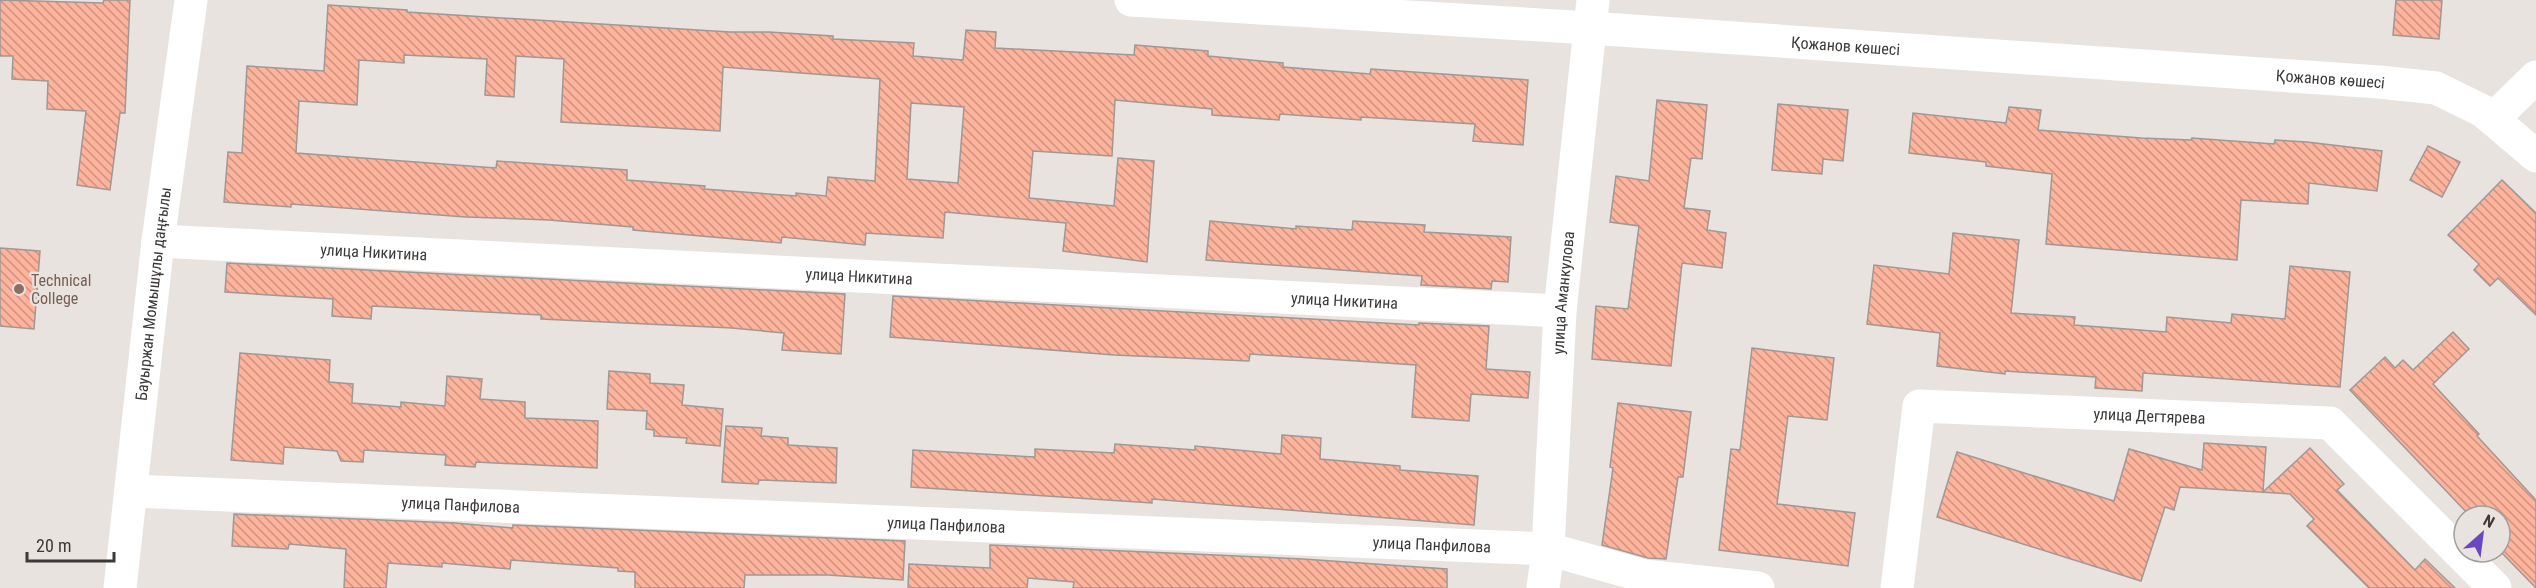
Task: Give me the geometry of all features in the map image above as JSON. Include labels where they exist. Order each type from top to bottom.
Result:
[{"type":"street","name":"Бауыржан Момышұлы даңғылы","points":[[120,588],[158,241],[191,0]]},
{"type":"street","name":"Қожанов көшесі","points":[[1131,0],[1591,14],[2436,88],[2483,111],[2536,156]]},
{"type":"street","name":"улица Аманкулова","points":[[1543,588],[1548,549],[1560,311],[1591,14]]},
{"type":"street","points":[[2493,119],[2536,78]]},
{"type":"street","name":"улица Никитина","points":[[158,241],[1560,311]]},
{"type":"street","name":"улица Дегтярева","points":[[1896,588],[1920,406],[2330,423],[2495,588]]},
{"type":"street","name":"улица Панфилова","points":[[131,491],[1548,549],[1644,576],[1758,588]]},
{"type":"building","points":[[0,0],[103,3],[104,0],[130,0],[125,113],[120,113],[110,190],[77,185],[86,111],[47,109],[48,81],[12,79],[13,56],[0,56]]},
{"type":"building","points":[[2396,0],[2442,0],[2439,39],[2393,35]]},
{"type":"building","points":[[328,5],[407,10],[407,12],[730,32],[769,32],[833,36],[833,39],[914,43],[913,56],[963,60],[966,30],[996,32],[995,48],[1134,55],[1135,45],[1208,51],[1208,56],[1283,63],[1283,67],[1370,74],[1371,69],[1528,80],[1523,145],[1473,141],[1475,124],[1361,117],[1361,120],[1280,114],[1279,120],[1212,115],[1212,109],[1115,100],[1112,156],[1033,151],[1029,198],[1114,206],[1118,158],[1154,161],[1147,262],[1063,251],[1066,223],[945,212],[943,238],[866,233],[865,245],[782,237],[781,243],[549,220],[224,202],[228,152],[242,153],[247,66],[324,71]],"holes":[[[404,55],[487,59],[485,95],[514,97],[516,56],[564,59],[561,122],[720,131],[723,67],[880,79],[875,181],[828,177],[826,196],[796,193],[796,196],[627,180],[627,170],[497,161],[496,168],[296,153],[299,101],[357,105],[359,60],[404,63]],[[911,103],[964,107],[958,183],[907,179]]]},
{"type":"building","points":[[1657,100],[1707,105],[1702,159],[1691,158],[1684,208],[1710,211],[1707,230],[1726,233],[1722,268],[1682,263],[1671,366],[1592,359],[1596,306],[1628,309],[1639,226],[1610,222],[1616,176],[1649,181]]},
{"type":"building","points":[[1778,104],[1848,110],[1843,161],[1823,159],[1822,174],[1772,170]]},
{"type":"building","points":[[2009,107],[2041,110],[2038,130],[2141,138],[2191,140],[2192,138],[2274,144],[2275,140],[2382,151],[2377,191],[2309,183],[2308,204],[2241,200],[2237,260],[2046,244],[2052,174],[1986,166],[1986,162],[1909,153],[1913,113],[2006,123]]},
{"type":"building","points":[[2428,146],[2460,162],[2442,197],[2410,180]]},
{"type":"building","points":[[2502,180],[2536,213],[2536,315],[2498,278],[2490,286],[2474,270],[2479,264],[2448,235]]},
{"type":"building","points":[[1210,221],[1296,229],[1296,226],[1352,230],[1353,221],[1425,225],[1424,232],[1511,237],[1508,282],[1492,281],[1491,289],[1421,285],[1422,276],[1206,260]]},
{"type":"building","points":[[1953,233],[2019,240],[2011,313],[2075,317],[2074,325],[2166,332],[2167,317],[2231,323],[2232,314],[2285,319],[2290,266],[2350,272],[2340,387],[2143,373],[2142,391],[2095,388],[2096,377],[2005,371],[2005,374],[1937,366],[1940,333],[1867,324],[1874,265],[1949,274]]},
{"type":"building","name":"Technical College","points":[[0,248],[40,251],[34,329],[0,326]]},
{"type":"building","points":[[227,263],[845,294],[841,354],[782,350],[784,333],[732,328],[541,319],[541,315],[372,306],[371,319],[332,316],[333,299],[225,292]]},
{"type":"building","points":[[893,296],[1419,325],[1419,323],[1489,326],[1486,369],[1530,372],[1528,398],[1471,394],[1469,421],[1412,417],[1416,365],[1250,354],[1249,361],[1114,355],[890,337]]},
{"type":"building","points":[[2453,332],[2469,349],[2433,384],[2536,500],[2536,588],[2512,563],[2512,504],[2459,504],[2350,390],[2385,357],[2395,368],[2403,360],[2413,370]]},
{"type":"building","points":[[1752,348],[1834,358],[1827,420],[1788,416],[1777,504],[1855,513],[1848,566],[1719,550],[1731,449],[1740,450]]},
{"type":"building","points":[[240,353],[330,360],[329,382],[353,384],[352,403],[401,407],[401,402],[445,406],[447,376],[482,379],[480,399],[525,402],[525,418],[598,421],[597,468],[476,462],[475,467],[445,465],[446,455],[364,450],[363,462],[341,461],[337,451],[284,447],[283,464],[231,460]]},
{"type":"building","points":[[609,371],[650,374],[650,383],[684,385],[682,405],[723,409],[720,446],[686,443],[687,438],[654,436],[654,430],[646,429],[647,411],[607,409]]},
{"type":"building","points":[[1618,403],[1691,412],[1683,477],[1678,477],[1666,559],[1648,558],[1602,545],[1613,468],[1610,467]]},
{"type":"building","points":[[726,426],[762,428],[761,436],[788,438],[788,445],[837,448],[836,483],[759,480],[758,484],[722,482]]},
{"type":"building","points":[[1282,435],[1321,438],[1320,459],[1400,466],[1400,470],[1478,476],[1474,525],[1152,499],[1152,503],[911,487],[913,450],[1035,457],[1035,449],[1114,453],[1115,444],[1195,450],[1195,446],[1281,454]]},
{"type":"building","points":[[2204,443],[2266,447],[2263,492],[2310,448],[2344,484],[2337,490],[2415,570],[2425,559],[2455,588],[2369,588],[2307,526],[2314,519],[2290,494],[2180,487],[2174,510],[2165,507],[2141,581],[1937,517],[1957,452],[2114,501],[2129,449],[2202,470]]},
{"type":"building","points":[[234,514],[455,523],[513,528],[513,525],[905,541],[903,580],[828,575],[745,575],[744,588],[635,588],[635,572],[618,571],[618,568],[511,560],[510,569],[442,563],[442,567],[388,563],[386,588],[344,588],[346,549],[289,544],[288,549],[232,546]]},
{"type":"building","points":[[990,545],[1303,559],[1447,569],[1447,588],[1073,588],[1074,582],[1028,578],[1027,588],[908,588],[909,564],[990,568]]},
{"type":"place","name":"Technical College","points":[[19,289]]}]
